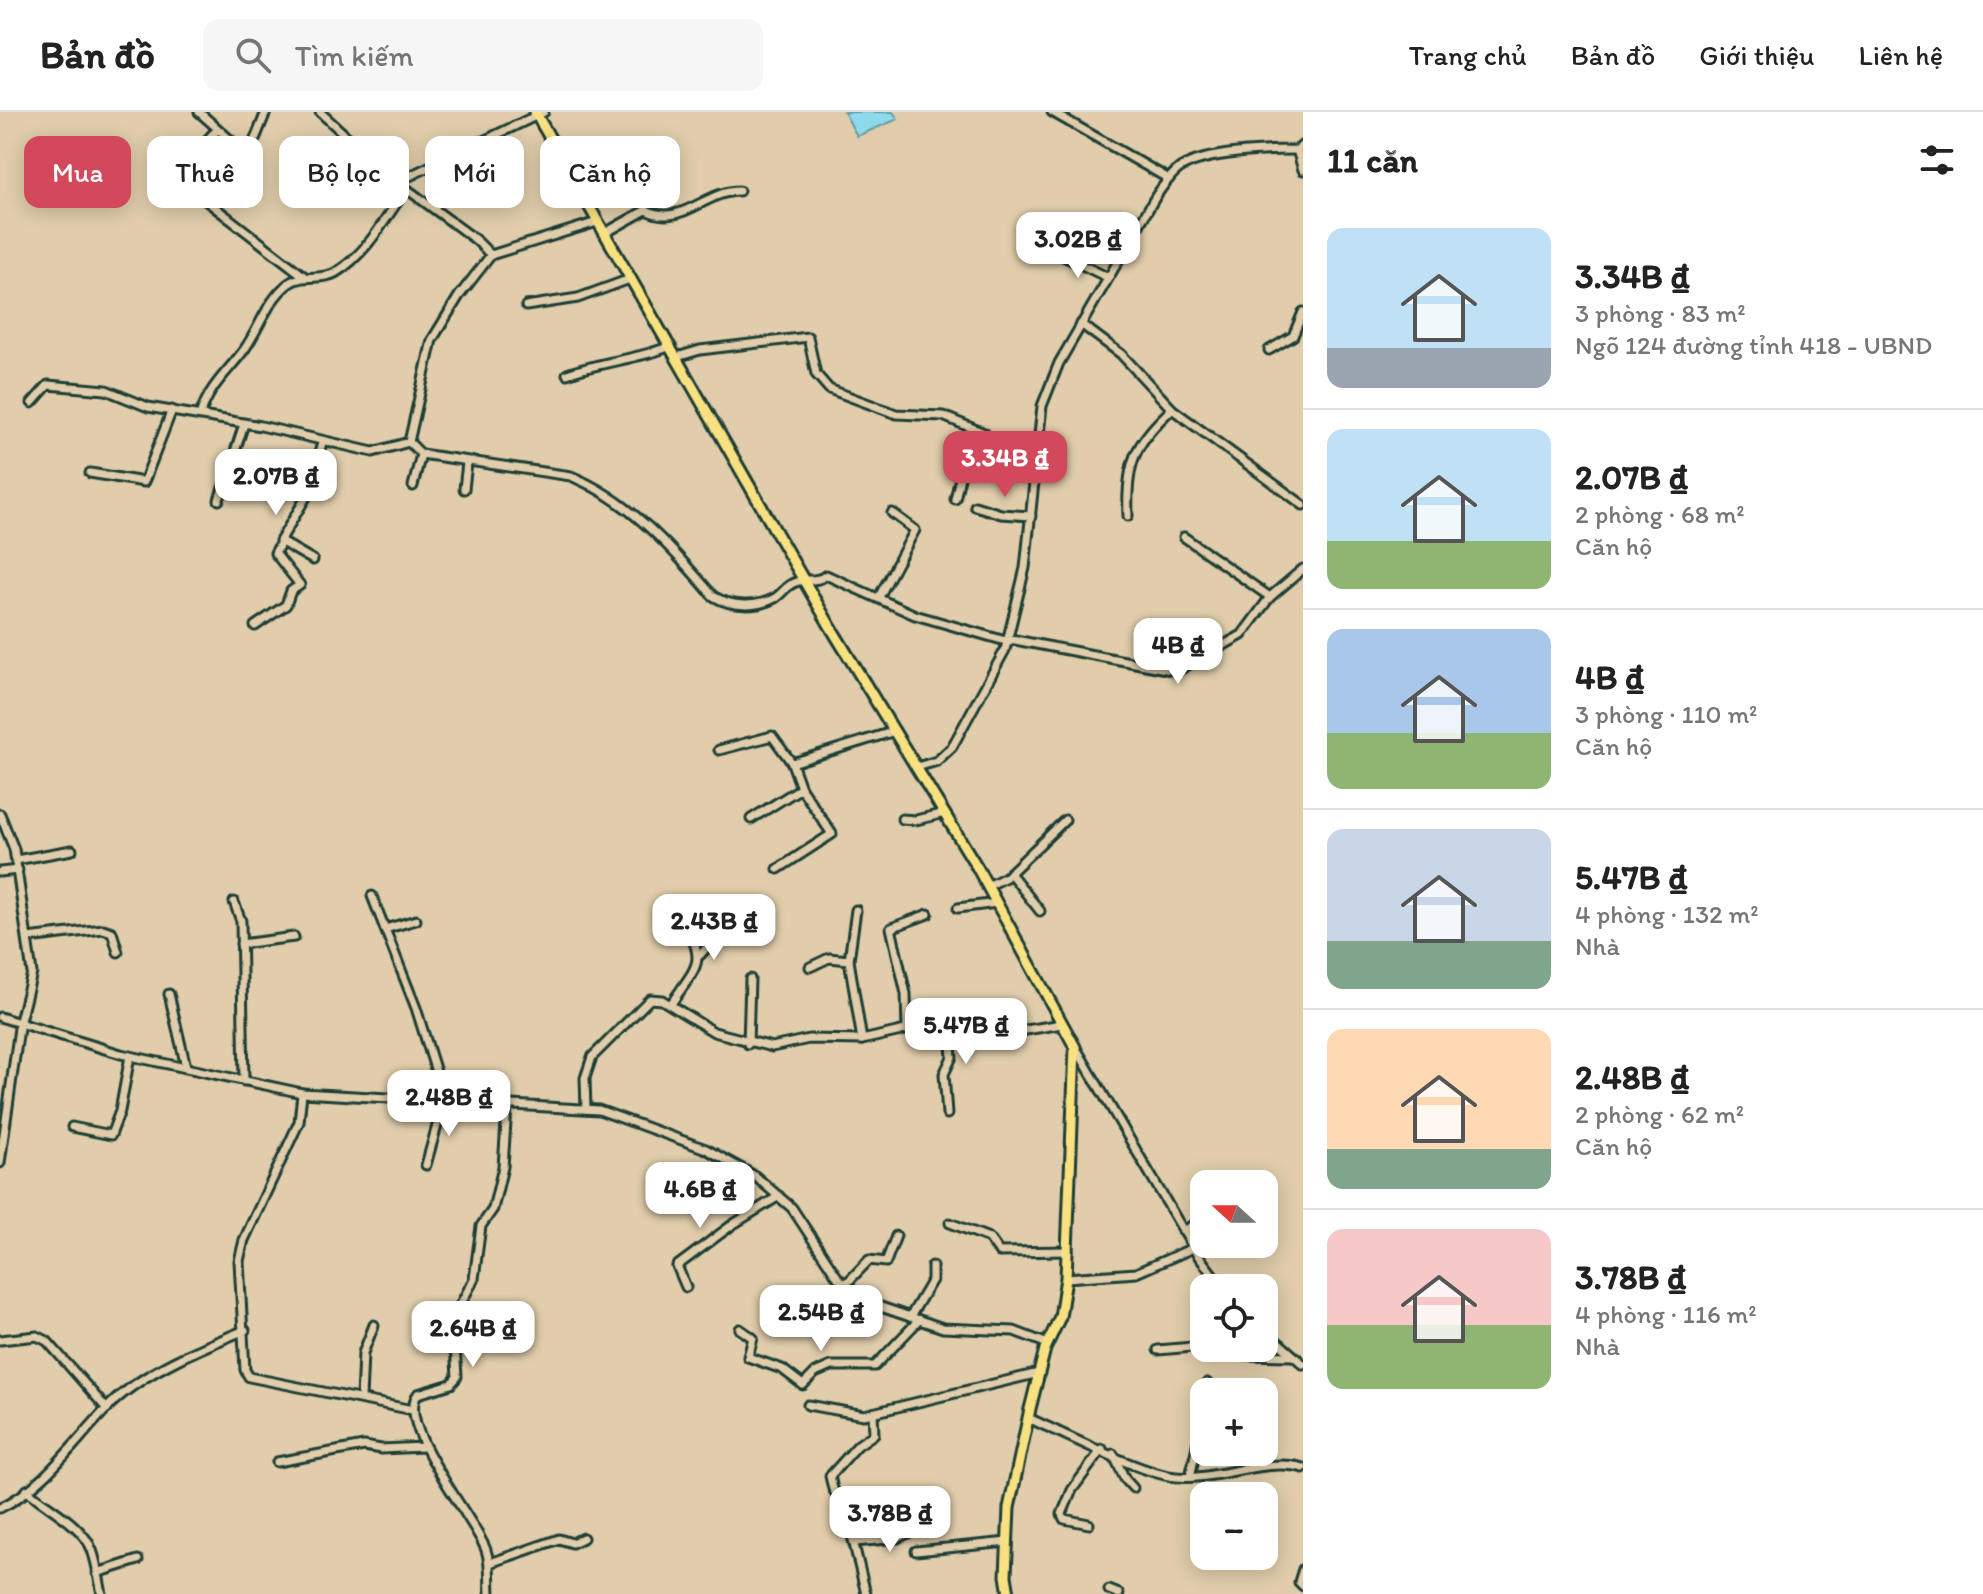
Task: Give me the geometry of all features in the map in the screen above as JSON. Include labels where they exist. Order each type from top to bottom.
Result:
[{"type":"main road","points":[[539,113],[597,222],[803,579],[988,886],[1075,1047],[1066,1278],[1060,1317],[1039,1373],[1009,1508],[1006,1576],[1009,1594]]},
{"type":"street","points":[[199,112],[244,152],[251,149],[266,112]]},
{"type":"street","points":[[320,112],[346,136]]},
{"type":"street","points":[[1052,112],[1169,179]]},
{"type":"street","points":[[409,176],[539,113]]},
{"type":"street","points":[[218,130],[210,138],[197,168],[197,188],[204,199],[305,277]]},
{"type":"street","points":[[917,767],[937,761],[957,740],[1009,640],[1023,584],[1042,406],[1059,363],[1107,277],[1169,179],[1181,167],[1213,158],[1300,148],[1303,170]]},
{"type":"street","points":[[409,191],[476,240],[491,255]]},
{"type":"street","points":[[605,233],[646,210],[663,217],[677,215],[722,191],[739,191]]},
{"type":"street","points":[[200,415],[208,391],[245,348],[270,302],[287,285],[305,277],[332,275],[351,261],[372,239],[393,208]]},
{"type":"street","points":[[409,442],[432,340],[459,296],[491,255],[597,222]]},
{"type":"street","points":[[1063,256],[1107,277]]},
{"type":"street","points":[[526,306],[578,298],[630,279]]},
{"type":"street","points":[[1269,350],[1293,336],[1303,312]]},
{"type":"street","points":[[1081,324],[1121,354],[1172,409],[1303,505]]},
{"type":"street","points":[[677,357],[700,350],[808,337],[816,374],[829,389],[896,414],[943,416],[984,433],[984,438],[962,469],[955,499]]},
{"type":"street","points":[[567,374],[601,361],[623,362],[671,346]]},
{"type":"street","points":[[32,403],[48,385],[106,390],[148,407],[373,452],[409,442]]},
{"type":"street","points":[[1128,516],[1127,487],[1132,456],[1172,409]]},
{"type":"street","points":[[90,473],[144,482],[172,410]]},
{"type":"street","points":[[219,500],[244,424]]},
{"type":"street","points":[[984,438],[1035,451]]},
{"type":"street","points":[[409,442],[421,454],[571,476],[593,486],[639,519],[713,596],[725,604],[738,606],[775,598],[790,583],[803,579],[814,581],[826,575],[960,631],[1177,671],[1242,635],[1270,597],[1303,569]]},
{"type":"street","points":[[255,626],[286,605],[291,591],[300,585],[294,573],[275,553],[305,499],[322,443]]},
{"type":"street","points":[[413,486],[421,454]]},
{"type":"street","points":[[464,489],[467,463]]},
{"type":"street","points":[[975,506],[1001,514],[1031,516]]},
{"type":"street","points":[[879,597],[915,530],[892,513]]},
{"type":"street","points":[[1184,537],[1270,597]]},
{"type":"street","points":[[280,544],[313,560]]},
{"type":"street","points":[[792,763],[895,731]]},
{"type":"street","points":[[719,750],[772,736],[792,763],[801,788],[832,834],[778,869]]},
{"type":"street","points":[[751,819],[801,788]]},
{"type":"street","points":[[902,819],[916,820],[945,813]]},
{"type":"street","points":[[0,814],[16,860],[32,973],[20,1021],[0,1163]]},
{"type":"street","points":[[988,886],[1010,873],[1017,862],[1065,820]]},
{"type":"street","points":[[16,860],[72,850]]},
{"type":"street","points":[[0,872],[18,870]]},
{"type":"street","points":[[1010,873],[1040,911]]},
{"type":"street","points":[[372,896],[416,1008],[444,1104],[426,1165]]},
{"type":"street","points":[[234,902],[241,921],[244,1081]]},
{"type":"street","points":[[958,908],[997,903]]},
{"type":"street","points":[[856,910],[849,960],[862,1040]]},
{"type":"street","points":[[682,912],[700,955]]},
{"type":"street","points":[[907,1028],[906,994],[891,928],[928,914]]},
{"type":"street","points":[[385,929],[416,920]]},
{"type":"street","points":[[28,938],[103,929],[112,932],[118,952]]},
{"type":"street","points":[[671,1004],[697,966],[700,955],[721,932]]},
{"type":"street","points":[[241,944],[294,937]]},
{"type":"street","points":[[810,967],[829,958],[849,960]]},
{"type":"street","points":[[748,1044],[750,979]]},
{"type":"street","points":[[169,994],[186,1067]]},
{"type":"street","points":[[586,1109],[587,1069],[597,1052],[650,999],[671,1004],[707,1028],[748,1044],[772,1047],[809,1039],[862,1040],[967,1017],[1014,1032],[1062,1024]]},
{"type":"street","points":[[0,1017],[130,1056],[302,1093],[444,1104],[586,1109],[635,1121],[727,1158],[779,1196],[801,1220],[845,1285],[866,1302],[956,1329],[1014,1331],[1048,1344]]},
{"type":"street","points":[[947,1114],[944,1074],[952,1057],[949,1019]]},
{"type":"street","points":[[1075,1047],[1190,1243]]},
{"type":"street","points":[[72,1127],[111,1135],[120,1111],[130,1056]]},
{"type":"street","points":[[302,1093],[295,1133],[244,1240],[239,1261],[249,1377],[413,1410]]},
{"type":"street","points":[[490,1594],[490,1563],[472,1521],[424,1447],[413,1410],[418,1394],[444,1387],[457,1377],[454,1330],[457,1311],[474,1279],[481,1226],[493,1209],[503,1167],[507,1107]]},
{"type":"street","points":[[686,1287],[677,1266],[732,1225],[779,1196]]},
{"type":"street","points":[[950,1223],[984,1235],[999,1252],[1068,1251]]},
{"type":"street","points":[[1183,1231],[1190,1227]]},
{"type":"street","points":[[845,1285],[869,1260],[886,1262],[896,1236]]},
{"type":"street","points":[[1066,1278],[1136,1273],[1190,1249]]},
{"type":"street","points":[[740,1329],[753,1338],[748,1357],[782,1369],[803,1385],[815,1373],[831,1366],[875,1366],[914,1318],[932,1280],[932,1266]]},
{"type":"street","points":[[361,1399],[363,1353],[374,1325]]},
{"type":"street","points":[[0,1508],[27,1490],[123,1395],[195,1350],[245,1330]]},
{"type":"street","points":[[0,1340],[37,1336],[47,1341],[107,1409]]},
{"type":"street","points":[[1278,1343],[1303,1364]]},
{"type":"street","points":[[1158,1350],[1190,1347]]},
{"type":"street","points":[[1278,1356],[1293,1356]]},
{"type":"street","points":[[808,1405],[854,1415],[873,1413],[1039,1373]]},
{"type":"street","points":[[866,1594],[845,1507],[833,1489],[830,1476],[858,1445],[874,1434],[873,1413]]},
{"type":"street","points":[[1028,1418],[1173,1477],[1280,1465],[1303,1468]]},
{"type":"street","points":[[277,1462],[364,1446],[381,1449],[424,1447]]},
{"type":"street","points":[[1089,1524],[1064,1519],[1062,1514],[1072,1490],[1102,1449]]},
{"type":"street","points":[[1113,1454],[1118,1468],[1133,1488]]},
{"type":"street","points":[[1190,1477],[1192,1466]]},
{"type":"street","points":[[27,1490],[53,1513],[71,1523],[91,1548],[102,1594]]},
{"type":"street","points":[[855,1542],[898,1538],[917,1529]]},
{"type":"street","points":[[490,1563],[559,1539],[572,1543],[583,1538]]},
{"type":"street","points":[[916,1551],[1008,1542]]},
{"type":"street","points":[[97,1573],[138,1560]]},
{"type":"street","points":[[1303,1569],[1299,1582],[1303,1586]]},
{"type":"street","points":[[1109,1590],[1119,1594]]},
{"type":"water","points":[[844,112],[893,112],[898,119],[857,136]]}]
